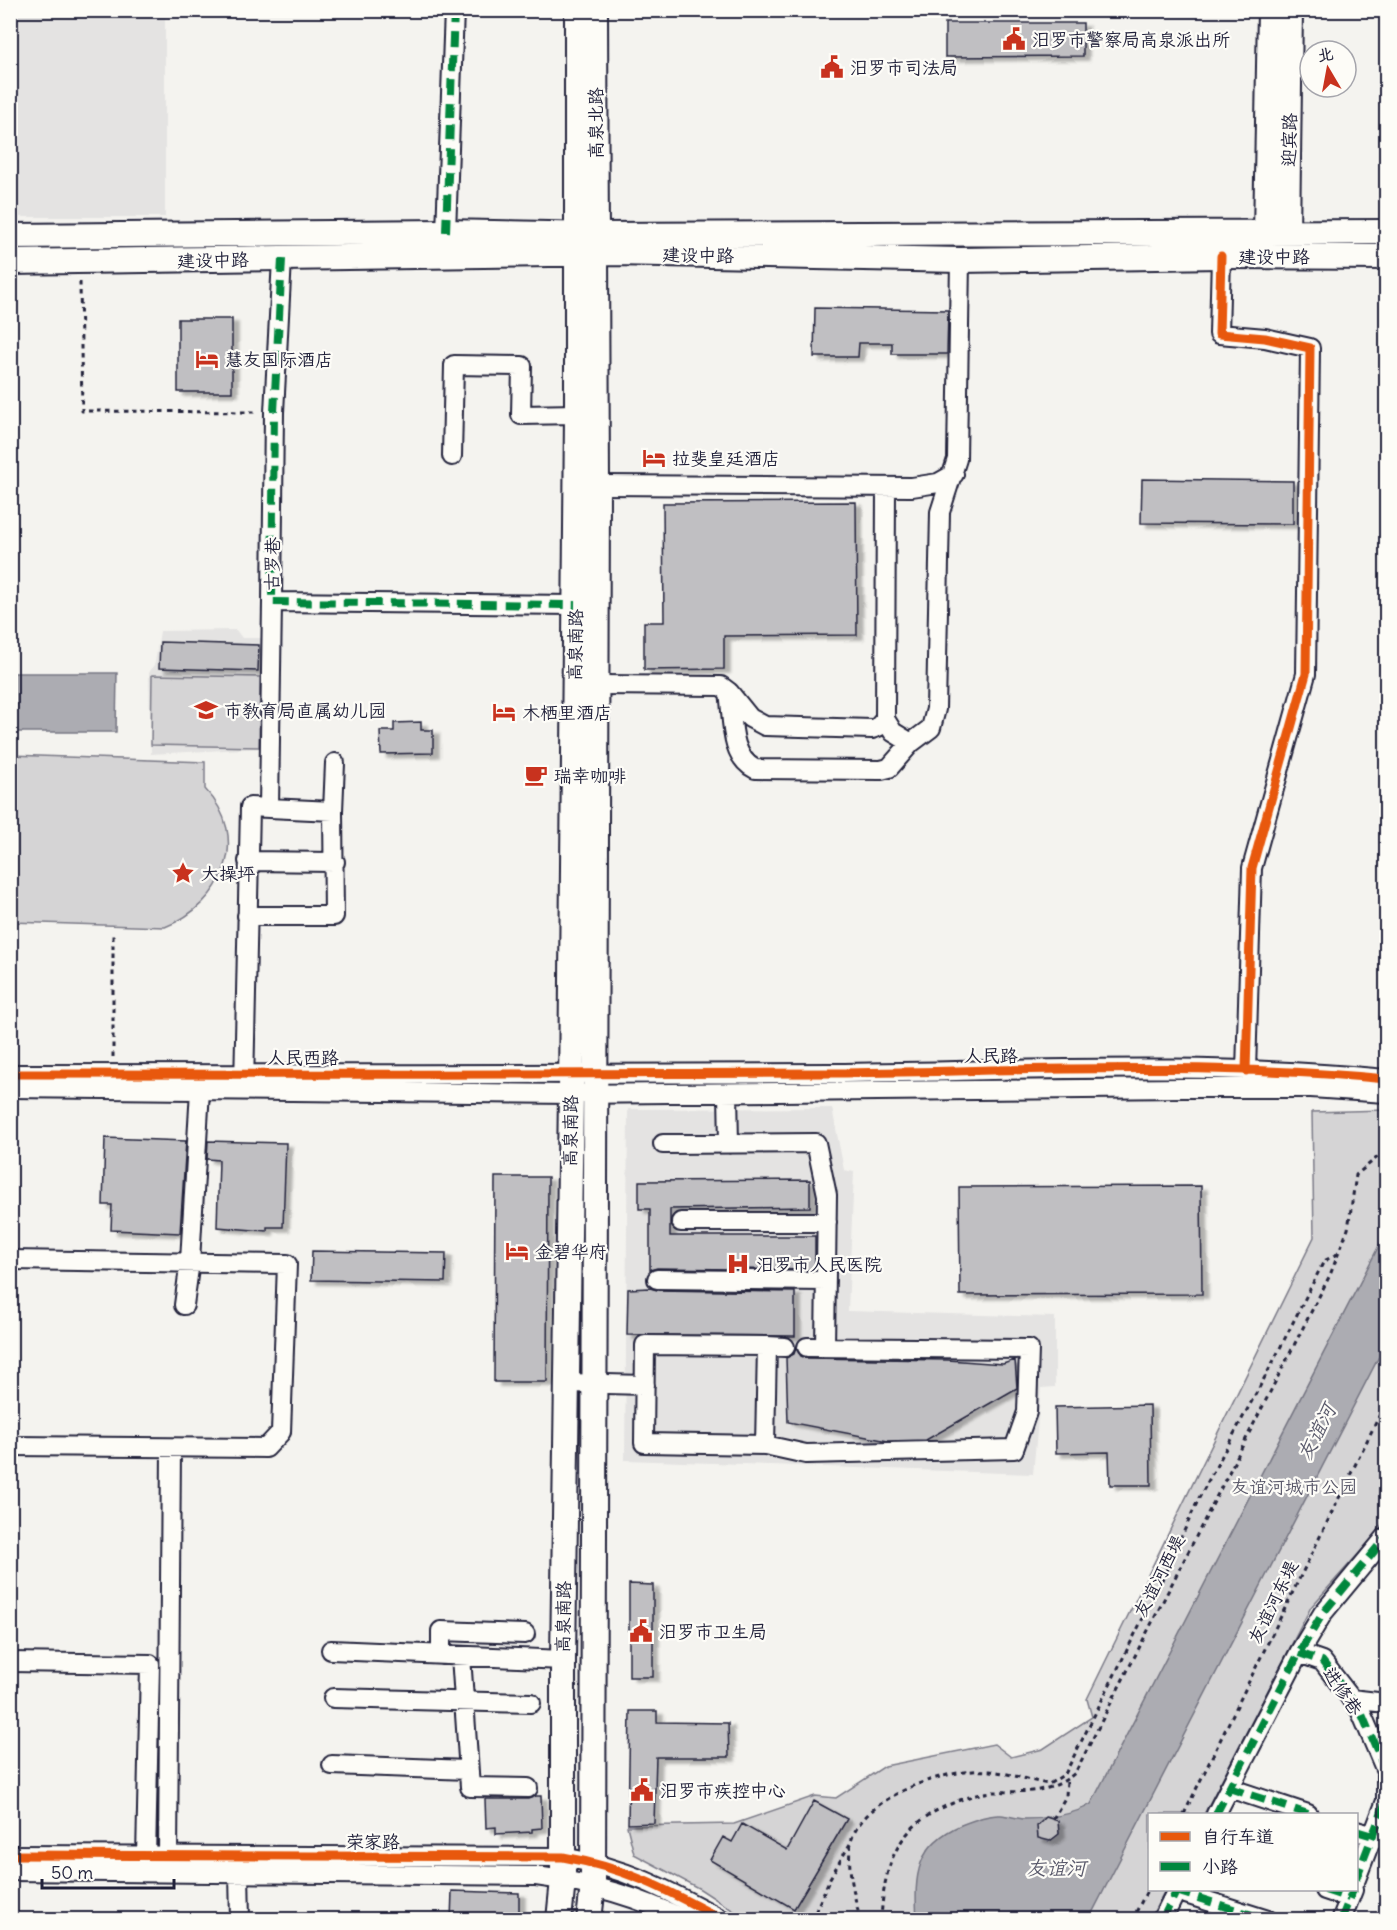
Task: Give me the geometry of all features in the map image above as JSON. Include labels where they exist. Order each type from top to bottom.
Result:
[{"type":"main road","name":"高泉北路","points":[[577,10],[586,245]]},
{"type":"main road","name":"高泉北路","points":[[586,245],[595,10]]},
{"type":"main road","name":"迎宾路","points":[[1270,10],[1277,234]]},
{"type":"main road","name":"迎宾路","points":[[1277,234],[1290,10]]},
{"type":"main road","name":"建设中路","points":[[10,236],[446,232],[586,245],[960,260],[1221,256],[1386,257]]},
{"type":"main road","name":"建设中路","points":[[10,262],[282,259],[586,245],[1386,232]]},
{"type":"main road","name":"高泉南路","points":[[559,1920],[563,1868],[563,1660],[577,414],[586,245]]},
{"type":"main road","name":"高泉南路","points":[[586,245],[597,486],[593,1874],[589,1920]]},
{"type":"street","points":[[446,232],[454,10]]},
{"type":"street","points":[[1221,256],[1219,334],[1265,338],[1310,348],[1306,674],[1252,868],[1246,1071]]},
{"type":"street","name":"古罗巷","points":[[282,259],[274,412],[272,602],[575,605]]},
{"type":"street","points":[[597,685],[713,684],[729,692],[750,718],[765,726],[894,735],[931,728],[935,720],[940,512],[943,496],[954,474],[958,411],[960,260]]},
{"type":"street","points":[[452,456],[454,365],[522,366],[521,415],[577,414]]},
{"type":"street","points":[[597,486],[912,487],[938,483],[954,474]]},
{"type":"street","points":[[729,692],[734,736],[742,758],[755,770],[881,770],[895,763],[886,487]]},
{"type":"street","points":[[912,487],[932,494],[940,512]]},
{"type":"street","points":[[269,808],[272,602]]},
{"type":"street","points":[[248,916],[334,916],[335,763]]},
{"type":"street","points":[[244,1082],[249,807],[333,811]]},
{"type":"street","points":[[249,861],[335,862]]},
{"type":"street","name":"人民路","points":[[571,1084],[1246,1071],[1316,1072],[1386,1079]]},
{"type":"street","name":"人民西路","points":[[10,1074],[112,1074],[244,1082],[571,1084]]},
{"type":"street","name":"人民西路","points":[[10,1088],[200,1090],[244,1082]]},
{"type":"street","name":"人民路","points":[[596,1084],[728,1093],[1183,1088],[1311,1088],[1386,1093]]},
{"type":"street","points":[[184,1305],[190,1261],[200,1090]]},
{"type":"street","points":[[728,1093],[729,1144]]},
{"type":"street","points":[[663,1144],[816,1143],[827,1195],[826,1281],[816,1347],[1029,1349],[1027,1412],[1014,1449],[806,1454],[765,1445],[644,1443],[645,1345],[785,1347]]},
{"type":"street","points":[[681,1222],[827,1222]]},
{"type":"street","points":[[10,1260],[286,1264],[281,1432],[266,1448],[10,1446]]},
{"type":"street","points":[[657,1279],[826,1281]]},
{"type":"street","points":[[765,1445],[767,1346]]},
{"type":"street","points":[[567,1383],[645,1385]]},
{"type":"street","points":[[168,1858],[171,1448]]},
{"type":"street","points":[[1217,1813],[1299,1653],[1323,1613],[1386,1537]]},
{"type":"street","points":[[441,1654],[441,1631],[525,1634]]},
{"type":"street","points":[[331,1650],[563,1660]]},
{"type":"street","name":"进修巷","points":[[1299,1653],[1322,1661],[1360,1710],[1386,1771],[1386,1801],[1358,1874]]},
{"type":"street","points":[[461,1656],[470,1787],[528,1788]]},
{"type":"street","points":[[10,1662],[150,1664],[146,1857]]},
{"type":"street","points":[[333,1698],[531,1703]]},
{"type":"street","points":[[1351,1699],[1386,1703]]},
{"type":"street","points":[[332,1765],[468,1770]]},
{"type":"street","points":[[1229,1788],[1302,1813]]},
{"type":"street","name":"荣家路","points":[[10,1855],[563,1868],[649,1880],[723,1920]]},
{"type":"street","name":"荣家路","points":[[10,1871],[536,1876],[563,1868]]},
{"type":"street","points":[[239,1874],[240,1920]]},
{"type":"street","name":"荣家路","points":[[593,1874],[686,1920]]},
{"type":"street","points":[[1162,1920],[1176,1891]]},
{"type":"street","points":[[1180,1891],[1268,1920]]},
{"type":"street","points":[[1332,1891],[1351,1894],[1341,1920]]},
{"type":"path","points":[[80,262],[82,411],[274,412]]},
{"type":"path","points":[[112,1074],[113,933]]},
{"type":"path","points":[[812,1920],[830,1878],[860,1822],[881,1803],[910,1787],[957,1773],[989,1771],[1049,1784],[1065,1774],[1229,1440],[1272,1364],[1324,1261],[1339,1253]]},
{"type":"path","points":[[1053,1819],[1066,1796],[1067,1779]]},
{"type":"path","points":[[881,1920],[883,1887],[894,1855],[907,1831],[932,1811],[990,1792],[1030,1793],[1052,1788],[1067,1779]]},
{"type":"path","points":[[851,1842],[852,1871],[861,1920]]},
{"type":"path","points":[[1132,1920],[1148,1887]]},
{"type":"shaded area","points":[[10,11],[165,11],[165,217],[11,217]]},
{"type":"shaded area","name":"市教育局直属幼儿园","points":[[236,630],[242,638],[262,638],[262,748],[151,754],[149,673],[155,663],[160,631]]},
{"type":"shaded area","name":"汨罗市人民医院","points":[[832,1108],[844,1170],[854,1172],[848,1311],[1055,1317],[1055,1387],[1041,1388],[1033,1474],[625,1460],[628,1109]]},
{"type":"green space","points":[[152,675],[260,677],[259,747],[151,745]]},
{"type":"green space","points":[[11,755],[205,762],[205,789],[219,808],[227,828],[228,848],[224,868],[216,886],[202,903],[165,927],[11,922]]},
{"type":"green space","name":"友谊河城市公园","points":[[1386,1110],[1386,1518],[1377,1533],[1311,1607],[1205,1813],[1148,1813],[1148,1891],[1164,1891],[1150,1919],[746,1919],[700,1889],[634,1854],[627,1826],[734,1824],[815,1796],[836,1798],[885,1766],[994,1744],[1011,1757],[1043,1749],[1092,1717],[1087,1699],[1314,1237],[1312,1112]]},
{"type":"water","points":[[11,673],[117,673],[116,732],[11,732]]},
{"type":"water","name":"友谊河","points":[[1386,1232],[1386,1343],[1089,1919],[917,1919],[916,1889],[921,1863],[935,1842],[946,1833],[986,1816],[1001,1815],[1024,1819],[1050,1817],[1068,1814],[1091,1804]]},
{"type":"building","name":"汨罗市警察局高泉派出所","points":[[945,23],[1083,23],[1083,56],[945,57]]},
{"type":"building","points":[[815,308],[948,310],[947,354],[892,354],[892,343],[859,343],[858,357],[814,357]]},
{"type":"building","points":[[178,319],[232,319],[232,392],[178,392]]},
{"type":"building","points":[[1142,479],[1293,481],[1293,524],[1141,523]]},
{"type":"building","points":[[856,502],[857,635],[724,636],[724,669],[644,670],[644,622],[664,622],[663,503]]},
{"type":"building","points":[[160,642],[259,645],[258,671],[159,668]]},
{"type":"building","points":[[421,722],[421,730],[433,730],[433,753],[381,754],[380,731],[394,731],[394,723]]},
{"type":"building","points":[[105,1138],[186,1141],[180,1233],[111,1230],[112,1205],[103,1205]]},
{"type":"building","points":[[208,1141],[286,1143],[283,1227],[267,1227],[267,1231],[217,1227],[219,1160],[207,1159]]},
{"type":"building","points":[[495,1177],[548,1177],[547,1382],[494,1382]]},
{"type":"building","points":[[810,1180],[810,1207],[670,1209],[670,1236],[815,1236],[815,1270],[657,1268],[650,1270],[650,1209],[639,1209],[639,1181]]},
{"type":"building","points":[[1201,1186],[1202,1294],[960,1295],[959,1187]]},
{"type":"building","points":[[312,1251],[446,1253],[445,1282],[311,1280]]},
{"type":"building","points":[[628,1289],[657,1290],[795,1292],[795,1336],[627,1335]]},
{"type":"building","points":[[796,1348],[801,1356],[807,1358],[948,1360],[1003,1364],[1015,1360],[1017,1388],[926,1440],[888,1441],[788,1422],[786,1358],[794,1354]]},
{"type":"building","points":[[1150,1405],[1151,1485],[1110,1485],[1109,1452],[1056,1453],[1055,1407]]},
{"type":"building","name":"汨罗市卫生局","points":[[629,1584],[653,1585],[653,1677],[629,1677]]},
{"type":"building","name":"汨罗市疾控中心","points":[[630,1711],[657,1711],[657,1722],[728,1723],[729,1757],[656,1757],[654,1823],[628,1824]]},
{"type":"building","points":[[541,1796],[542,1828],[532,1829],[532,1832],[496,1834],[496,1827],[486,1828],[485,1799],[528,1799]]},
{"type":"building","points":[[814,1801],[847,1819],[794,1909],[710,1860],[723,1837],[732,1842],[742,1824],[787,1850]]},
{"type":"building","points":[[1046,1817],[1058,1821],[1059,1834],[1050,1841],[1038,1838],[1037,1826]]},
{"type":"building","points":[[452,1891],[519,1893],[519,1920],[451,1920]]},
{"type":"marked path","points":[[446,232],[454,10]]},
{"type":"marked path","points":[[282,259],[274,412],[272,602],[575,605]]},
{"type":"marked path","points":[[1217,1813],[1299,1653],[1323,1613],[1386,1537]]},
{"type":"marked path","points":[[1299,1653],[1322,1661],[1360,1710],[1386,1771],[1386,1801],[1358,1874]]},
{"type":"marked path","points":[[1229,1788],[1305,1813]]},
{"type":"marked path","points":[[1358,1832],[1373,1836]]},
{"type":"marked path","points":[[1176,1891],[1268,1920]]},
{"type":"marked path","points":[[1162,1920],[1176,1891]]},
{"type":"marked path","points":[[1328,1891],[1349,1898]]},
{"type":"marked path","points":[[1341,1920],[1353,1891]]},
{"type":"cycle path","points":[[1221,256],[1219,334],[1265,338],[1310,348],[1306,674],[1252,868],[1246,1071]]},
{"type":"cycle path","points":[[10,1074],[731,1074],[1110,1068],[1248,1070],[1386,1079]]},
{"type":"cycle path","points":[[10,1855],[563,1857],[607,1867],[646,1881],[723,1920]]},
{"type":"place","name":"汨罗市警察局高泉派出所","points":[[1014,39]]},
{"type":"place","name":"汨罗市司法局","points":[[832,67]]},
{"type":"place","name":"慧友国际酒店","points":[[207,359]]},
{"type":"place","name":"拉斐皇廷酒店","points":[[654,458]]},
{"type":"place","name":"市教育局直属幼儿园","points":[[206,710]]},
{"type":"place","name":"木栖里酒店","points":[[504,712]]},
{"type":"place","name":"瑞幸咖啡","points":[[536,775]]},
{"type":"place","name":"大操坪","points":[[183,873]]},
{"type":"place","name":"金碧华府","points":[[517,1251]]},
{"type":"place","name":"汨罗市人民医院","points":[[738,1264]]},
{"type":"place","name":"汨罗市卫生局","points":[[641,1631]]},
{"type":"place","name":"汨罗市疾控中心","points":[[642,1790]]}]
